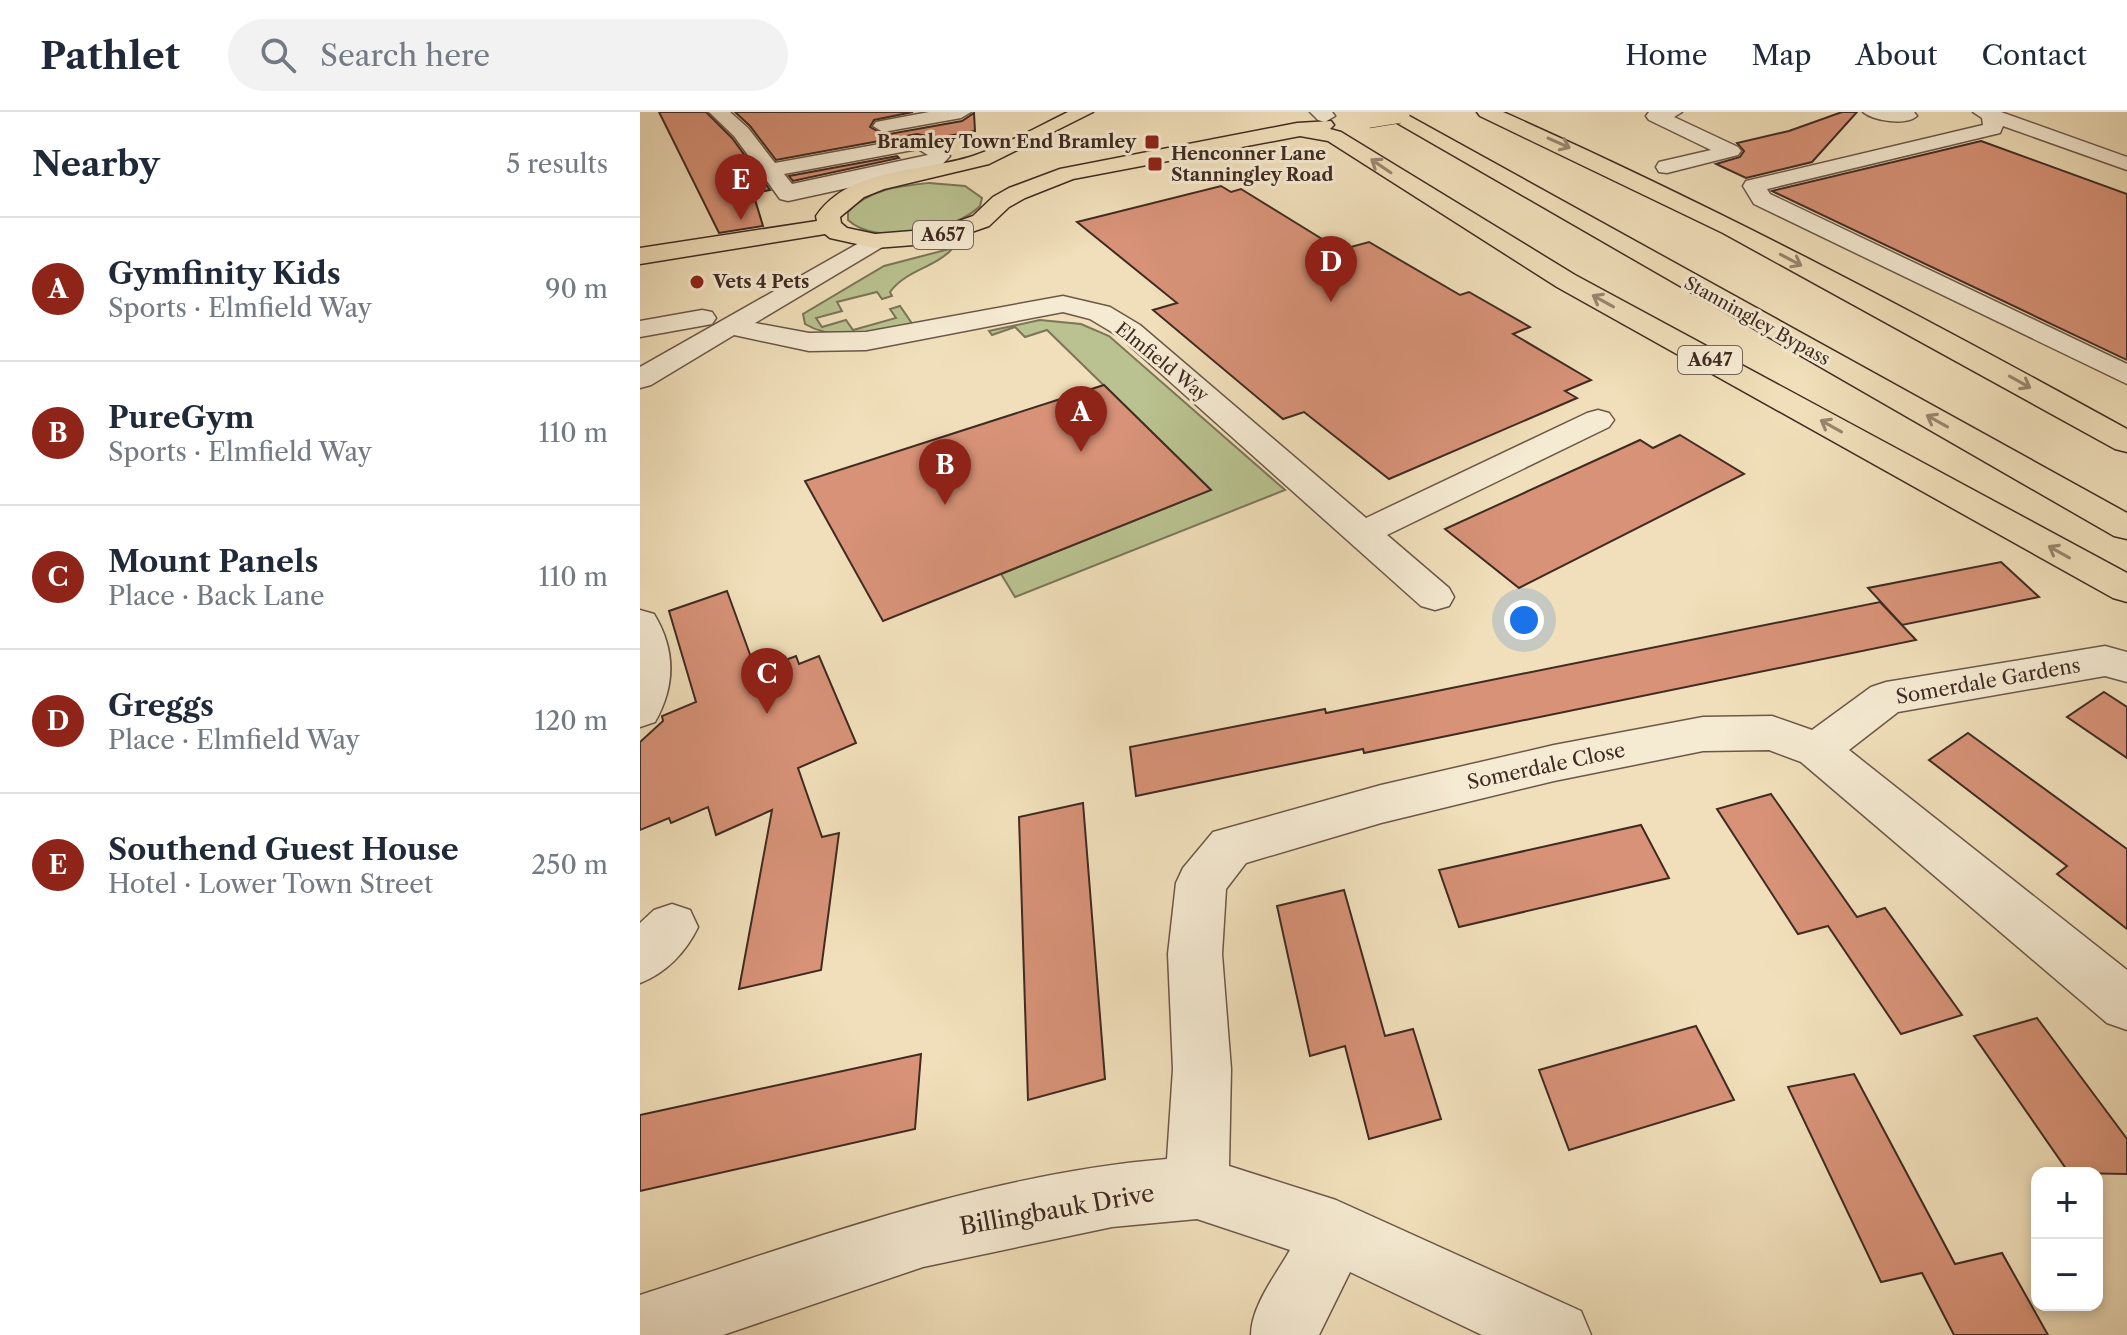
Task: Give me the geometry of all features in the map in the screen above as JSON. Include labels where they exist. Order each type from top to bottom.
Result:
[{"type":"main road","points":[[911,178],[982,159],[1083,112]]},
{"type":"main road","name":"A657","points":[[640,256],[831,217],[865,189],[911,178],[965,178],[1046,168],[1346,112]]},
{"type":"main road","points":[[1001,202],[1035,185],[1076,172],[1314,119],[1399,112]]},
{"type":"main road","name":"Stanningley Bypass","points":[[1425,112],[2127,499]]},
{"type":"main road","points":[[1487,112],[1567,147],[1707,216],[2127,442]]},
{"type":"main road","name":"Stanningley Bypass","points":[[1378,115],[2127,528]]},
{"type":"main road","name":"A647","points":[[1314,119],[1334,136],[1432,200],[1566,281],[2127,589]]},
{"type":"main road","name":"A657","points":[[831,217],[839,233],[875,241],[909,241],[962,229],[981,221],[1001,202],[1000,193],[994,187],[965,178]]},
{"type":"street","points":[[719,112],[755,149],[799,205],[831,217]]},
{"type":"street","points":[[857,131],[961,112]]},
{"type":"street","points":[[1667,167],[1731,151],[1656,116],[1672,112]]},
{"type":"street","points":[[1873,112],[1907,116]]},
{"type":"street","points":[[1987,114],[2127,164]]},
{"type":"street","points":[[1987,114],[1993,129],[1754,186],[1762,199],[2127,375]]},
{"type":"street","points":[[772,170],[918,143],[927,143],[940,156],[931,163],[787,192]]},
{"type":"street","points":[[755,149],[782,145]]},
{"type":"street","points":[[640,379],[716,322],[875,241]]},
{"type":"street","name":"Elmfield Way","points":[[716,322],[809,342],[866,341],[1063,304],[1100,313],[1130,331],[1435,597]]},
{"type":"street","points":[[640,329],[716,322]]},
{"type":"street","points":[[1363,533],[1598,420]]},
{"type":"street","points":[[640,624],[651,658],[653,683],[640,711]]},
{"type":"street","name":"Somerdale Gardens","points":[[1817,750],[1886,698],[2105,661],[2127,667]]},
{"type":"street","name":"Somerdale Close","points":[[1197,1188],[1202,1069],[1195,954],[1201,883],[1230,847],[1381,804],[1554,763],[1703,734],[1772,733],[1817,750],[2127,1004]]},
{"type":"street","name":"Billingbauk Drive","points":[[662,1328],[923,1235],[1112,1195],[1197,1188],[1336,1232],[1557,1335]]},
{"type":"street","points":[[1285,1335],[1285,1326],[1336,1232]]},
{"type":"green space","points":[[929,183],[965,186],[982,198],[980,206],[952,223],[915,233],[877,233],[848,220],[848,212],[865,198],[896,187]]},
{"type":"green space","points":[[953,248],[904,279],[890,292],[892,296],[882,299],[877,292],[837,302],[842,311],[816,318],[822,327],[846,320],[853,330],[896,318],[890,309],[900,306],[913,325],[844,334],[817,330],[805,324],[803,314],[884,266]]},
{"type":"green space","points":[[1040,320],[1081,324],[1109,336],[1285,490],[1015,597],[1001,574],[1211,490],[1047,330],[1025,337],[1015,327],[992,335],[989,331]]},
{"type":"building","points":[[659,112],[706,112],[732,138],[770,190],[753,193],[763,226],[719,233]]},
{"type":"building","points":[[735,112],[913,112],[874,120],[870,127],[884,135],[962,121],[974,113],[975,131],[937,138],[917,134],[776,160]]},
{"type":"building","points":[[1842,112],[1857,112],[1812,162],[1746,178],[1716,164],[1740,157],[1744,151],[1737,143],[1789,131]]},
{"type":"building","points":[[1981,141],[2127,194],[2127,360],[1772,191]]},
{"type":"building","points":[[899,158],[793,181],[789,176]]},
{"type":"building","points":[[1221,186],[1231,192],[1241,189],[1340,250],[1369,242],[1460,295],[1469,292],[1530,327],[1513,334],[1591,380],[1565,391],[1577,398],[1389,479],[1304,412],[1283,419],[1153,310],[1177,303],[1077,222]]},
{"type":"building","points":[[1104,385],[1211,490],[883,621],[805,481]]},
{"type":"building","points":[[1680,435],[1744,474],[1519,588],[1445,529],[1640,440],[1653,448]]},
{"type":"building","points":[[2001,562],[2039,597],[1902,625],[1868,588]]},
{"type":"building","points":[[727,591],[756,671],[796,656],[799,664],[819,656],[856,743],[798,768],[822,837],[839,833],[821,970],[739,989],[772,810],[716,835],[708,807],[671,823],[669,818],[640,830],[640,742],[663,721],[662,716],[696,702],[669,611]]},
{"type":"building","points":[[1880,602],[1916,640],[1364,753],[1363,749],[1136,796],[1130,747],[1325,709],[1326,713]]},
{"type":"building","points":[[2104,692],[2127,707],[2127,758],[2067,717]]},
{"type":"building","points":[[1968,733],[2127,849],[2127,929],[2057,874],[2067,866],[1929,760]]},
{"type":"building","points":[[1771,794],[1857,917],[1885,908],[1962,1015],[1901,1034],[1828,926],[1798,934],[1717,809]]},
{"type":"building","points":[[1083,803],[1105,1079],[1028,1100],[1019,817]]},
{"type":"building","points":[[1641,825],[1669,878],[1459,927],[1439,870]]},
{"type":"building","points":[[1344,890],[1385,1036],[1413,1029],[1441,1119],[1369,1139],[1345,1046],[1310,1056],[1277,906]]},
{"type":"building","points":[[2037,1018],[2127,1139],[2127,1174],[2103,1174],[2103,1167],[2065,1167],[1974,1036]]},
{"type":"building","points":[[1696,1026],[1734,1100],[1569,1150],[1539,1070]]},
{"type":"building","points":[[921,1054],[915,1129],[640,1191],[640,1115]]},
{"type":"building","points":[[1854,1074],[1955,1264],[2002,1253],[2031,1305],[2031,1311],[2035,1311],[2048,1335],[1954,1335],[1922,1273],[1881,1282],[1788,1087]]},
{"type":"place","name":"Bramley Town End Bramley","points":[[1152,142]]},
{"type":"place","name":"Henconner Lane Stanningley Road","points":[[1155,164]]},
{"type":"place","name":"Southend Guest House","points":[[741,220]]},
{"type":"place","name":"Vets 4 Pets","points":[[697,282]]},
{"type":"place","name":"Greggs","points":[[1331,302]]},
{"type":"place","name":"Gymfinity Kids","points":[[1081,452]]},
{"type":"place","name":"PureGym","points":[[945,505]]},
{"type":"place","name":"Mount Panels","points":[[767,714]]}]
